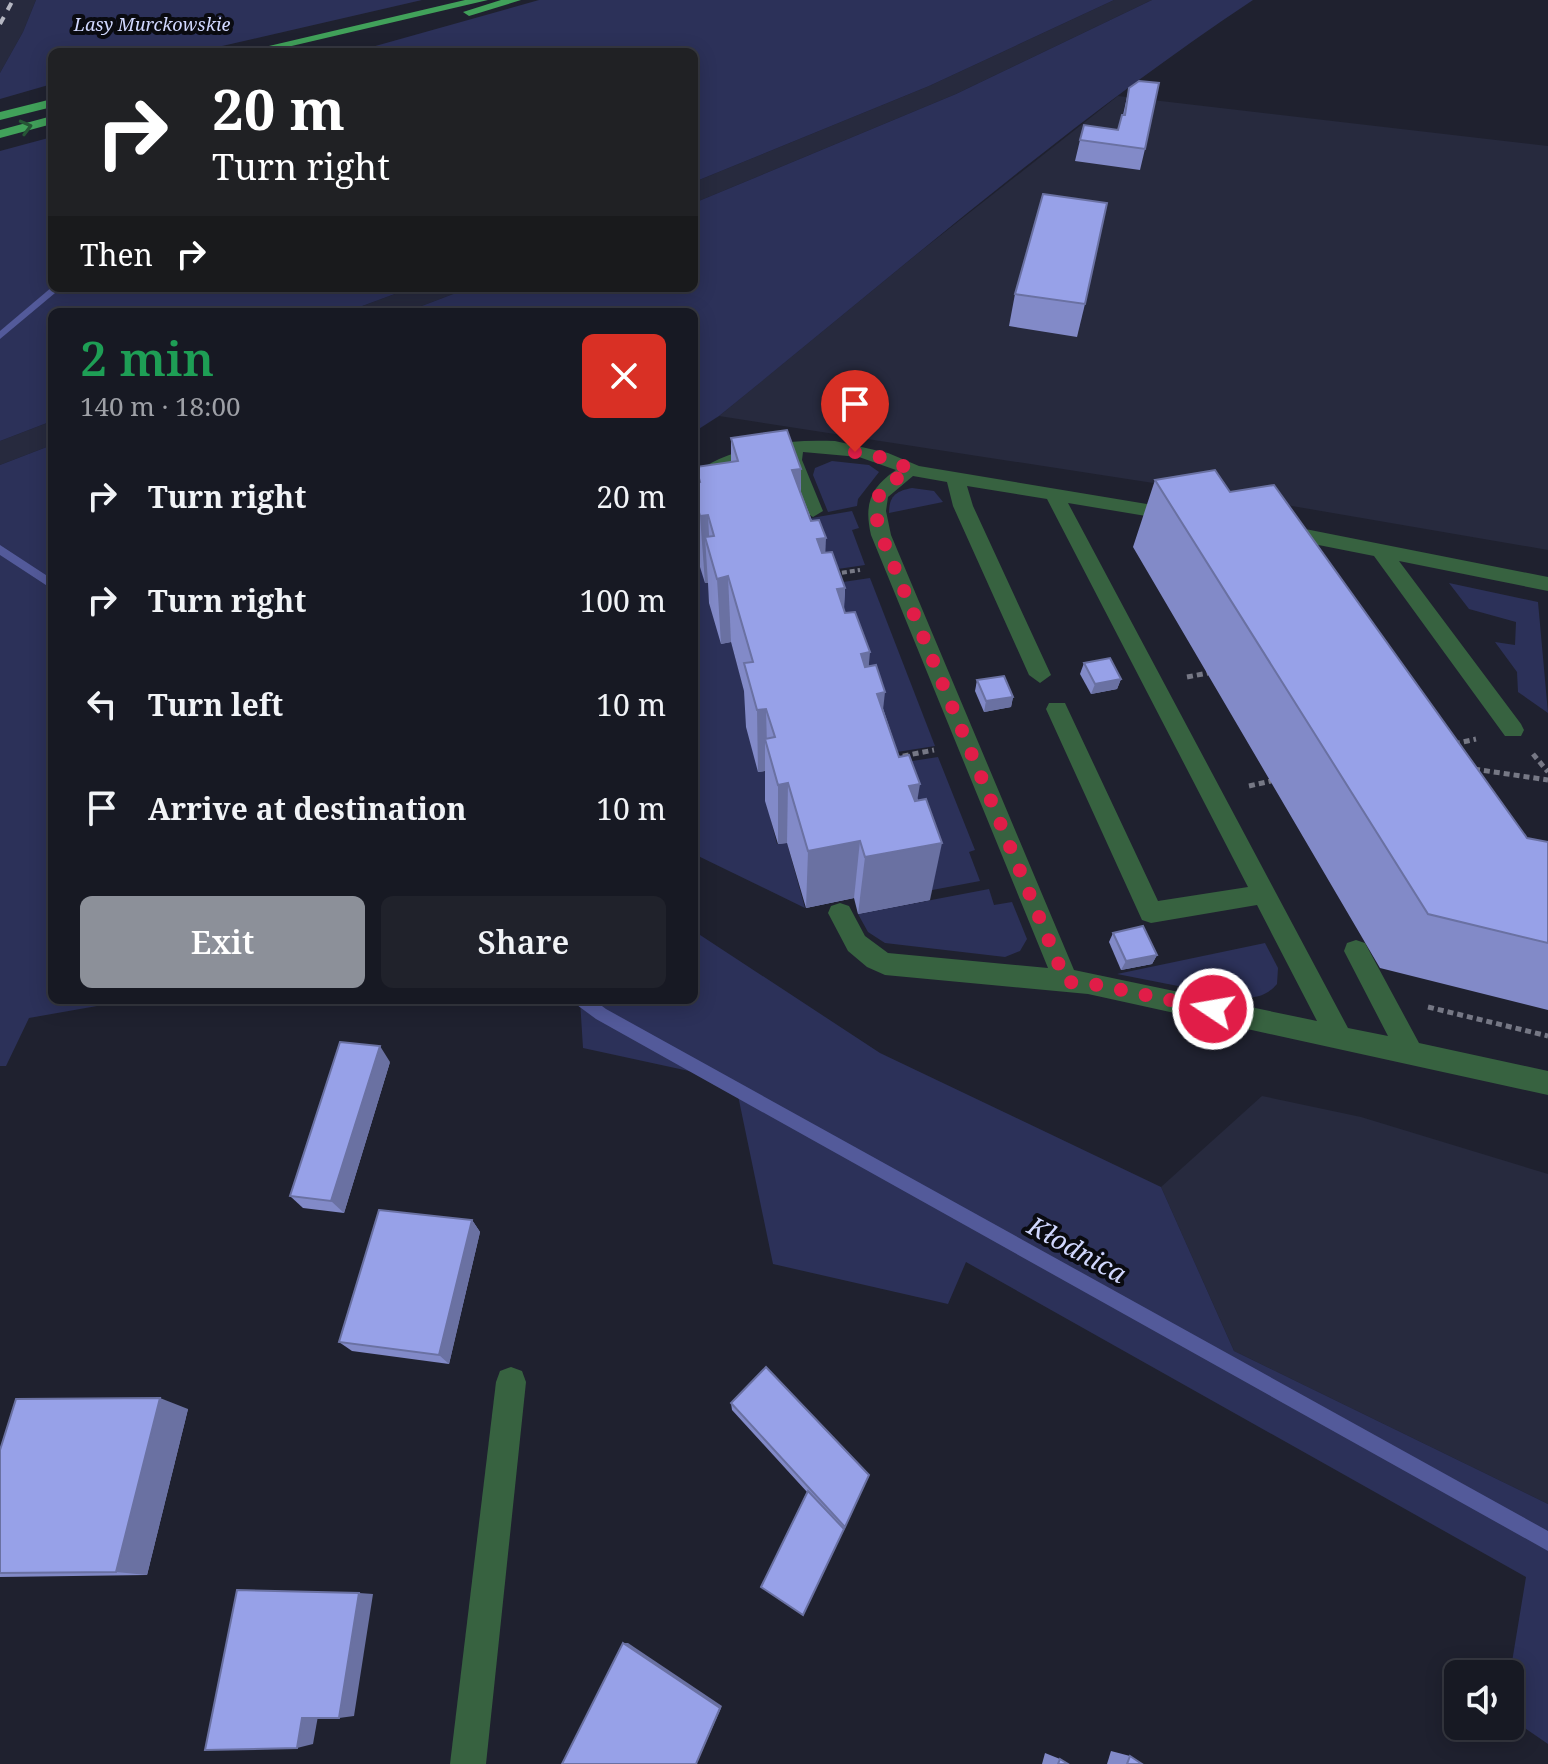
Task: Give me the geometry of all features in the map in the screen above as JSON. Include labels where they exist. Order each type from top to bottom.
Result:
[{"type":"main road","points":[[267,48],[482,0]]},
{"type":"main road","points":[[323,48],[515,0]]},
{"type":"main road","points":[[0,116],[48,104]]},
{"type":"main road","points":[[0,134],[48,121]]},
{"type":"street","points":[[795,445],[793,460],[813,511]]},
{"type":"street","points":[[698,479],[727,460],[795,445],[880,457],[911,469],[1192,517]]},
{"type":"street","points":[[911,469],[886,485],[873,510],[1066,982]]},
{"type":"street","points":[[955,477],[963,506],[1040,675]]},
{"type":"street","points":[[1054,494],[1338,1035]]},
{"type":"street","points":[[1262,528],[1548,584]]},
{"type":"street","points":[[1379,549],[1513,730]]},
{"type":"street","points":[[1057,709],[1151,913],[1265,894]]},
{"type":"street","points":[[840,913],[858,947],[885,964],[1088,983],[1409,1050],[1548,1083]]},
{"type":"street","points":[[1356,951],[1409,1050]]},
{"type":"street","points":[[468,1764],[511,1382]]},
{"type":"path","points":[[820,576],[873,568]]},
{"type":"path","points":[[1444,732],[1453,745]]},
{"type":"path","points":[[884,759],[943,749]]},
{"type":"path","points":[[1460,767],[1548,780]]},
{"type":"path","points":[[1246,786],[1271,781]]},
{"type":"shaded area","points":[[0,0],[36,0],[23,32],[0,73]]},
{"type":"shaded area","points":[[1114,0],[1152,0],[956,94],[698,201],[698,180],[929,86]]},
{"type":"shaded area","points":[[1118,96],[1548,146],[1548,550],[1205,491],[719,416],[917,254]]},
{"type":"shaded area","points":[[400,292],[458,292],[416,308],[357,308]]},
{"type":"shaded area","points":[[48,423],[48,447],[0,465],[0,441]]},
{"type":"shaded area","points":[[1262,1096],[1361,1117],[1548,1174],[1548,1504],[1234,1351],[1161,1187]]},
{"type":"green space","name":"Lasy Murckowskie","points":[[36,0],[422,0],[213,48],[48,48],[48,85],[0,99],[0,73],[23,32]]},
{"type":"green space","points":[[539,0],[1114,0],[929,86],[698,180],[698,48],[368,48]]},
{"type":"green space","points":[[1152,0],[1253,0],[1048,149],[719,416],[698,429],[698,308],[416,308],[458,292],[698,292],[698,201],[956,94]]},
{"type":"green space","points":[[48,138],[48,292],[400,292],[357,308],[48,308],[48,423],[0,441],[0,151]]},
{"type":"green space","points":[[48,447],[48,1004],[108,1004],[29,1018],[6,1066],[0,1066],[0,465]]},
{"type":"green space","points":[[832,461],[869,465],[879,472],[858,499],[857,506],[828,512],[813,475],[815,468]]},
{"type":"green space","points":[[912,488],[934,491],[943,502],[889,513],[894,495]]},
{"type":"green space","points":[[852,511],[859,528],[852,530],[865,565],[804,574],[794,521]]},
{"type":"green space","points":[[698,531],[705,583],[712,582],[721,644],[731,642],[754,726],[759,772],[767,771],[766,801],[777,844],[787,843],[805,908],[698,856]]},
{"type":"green space","points":[[870,578],[935,746],[878,755],[816,586]]},
{"type":"green space","points":[[1449,583],[1538,602],[1548,713],[1518,692],[1517,672],[1495,642],[1515,645],[1516,622],[1469,609]]},
{"type":"green space","points":[[938,757],[975,850],[969,852],[980,881],[927,891],[874,767]]},
{"type":"green space","points":[[989,889],[994,905],[1012,902],[1027,939],[1020,951],[1005,957],[885,943],[868,932],[858,914]]},
{"type":"green space","points":[[698,934],[880,1053],[1161,1187],[1234,1351],[1548,1504],[1548,1744],[1524,1728],[1524,1660],[1512,1660],[1526,1577],[966,1262],[948,1304],[773,1264],[735,1081],[583,1048],[580,1004],[698,1004]]},
{"type":"green space","points":[[1265,943],[1278,968],[1277,984],[1269,992],[1255,997],[1239,998],[1117,974]]},
{"type":"building","points":[[1139,81],[1159,83],[1145,149],[1080,140],[1084,125],[1118,130],[1122,115],[1125,115],[1129,88]]},
{"type":"building","points":[[1043,194],[1107,203],[1085,304],[1015,294]]},
{"type":"building","points":[[787,430],[801,469],[792,470],[811,521],[819,520],[826,538],[817,539],[822,553],[832,552],[845,588],[837,589],[845,613],[855,612],[870,652],[861,654],[865,667],[876,665],[885,692],[877,694],[899,757],[909,755],[920,784],[909,786],[915,801],[926,799],[942,843],[865,857],[860,841],[808,851],[788,783],[778,785],[765,739],[775,737],[766,709],[757,710],[744,663],[753,662],[728,576],[717,579],[705,537],[714,536],[708,515],[700,516],[698,509],[698,467],[738,461],[731,438]]},
{"type":"building","points":[[1215,470],[1230,492],[1274,485],[1527,838],[1548,842],[1548,943],[1428,914],[1155,480]]},
{"type":"building","points":[[1110,658],[1121,679],[1095,684],[1084,663]]},
{"type":"building","points":[[1004,676],[1013,697],[986,701],[977,680]]},
{"type":"building","points":[[1143,926],[1157,955],[1126,961],[1113,933]]},
{"type":"building","points":[[340,1042],[380,1046],[331,1201],[290,1196]]},
{"type":"building","points":[[379,1210],[472,1220],[439,1355],[339,1342]]},
{"type":"building","points":[[766,1367],[869,1475],[845,1527],[731,1403]]},
{"type":"building","points":[[160,1398],[116,1572],[0,1573],[0,1450],[16,1399]]},
{"type":"building","points":[[808,1491],[844,1529],[803,1615],[761,1587]]},
{"type":"building","points":[[237,1590],[359,1593],[339,1718],[302,1718],[297,1748],[205,1750]]},
{"type":"building","points":[[623,1643],[720,1708],[696,1764],[562,1764]]},
{"type":"building","points":[[1130,1756],[1142,1764],[1127,1764]]},
{"type":"waterway","name":"Kłodnica","points":[[0,336],[51,292]]},
{"type":"waterway","name":"Kłodnica","points":[[0,549],[48,582]]},
{"type":"waterway","name":"Kłodnica","points":[[587,1004],[1548,1541]]},
{"type":"railway","points":[[0,24],[13,0]]},
{"type":"route","points":[[855,452],[880,457],[911,469],[886,485],[873,510],[1066,982],[1088,983],[1213,1009]]}]
